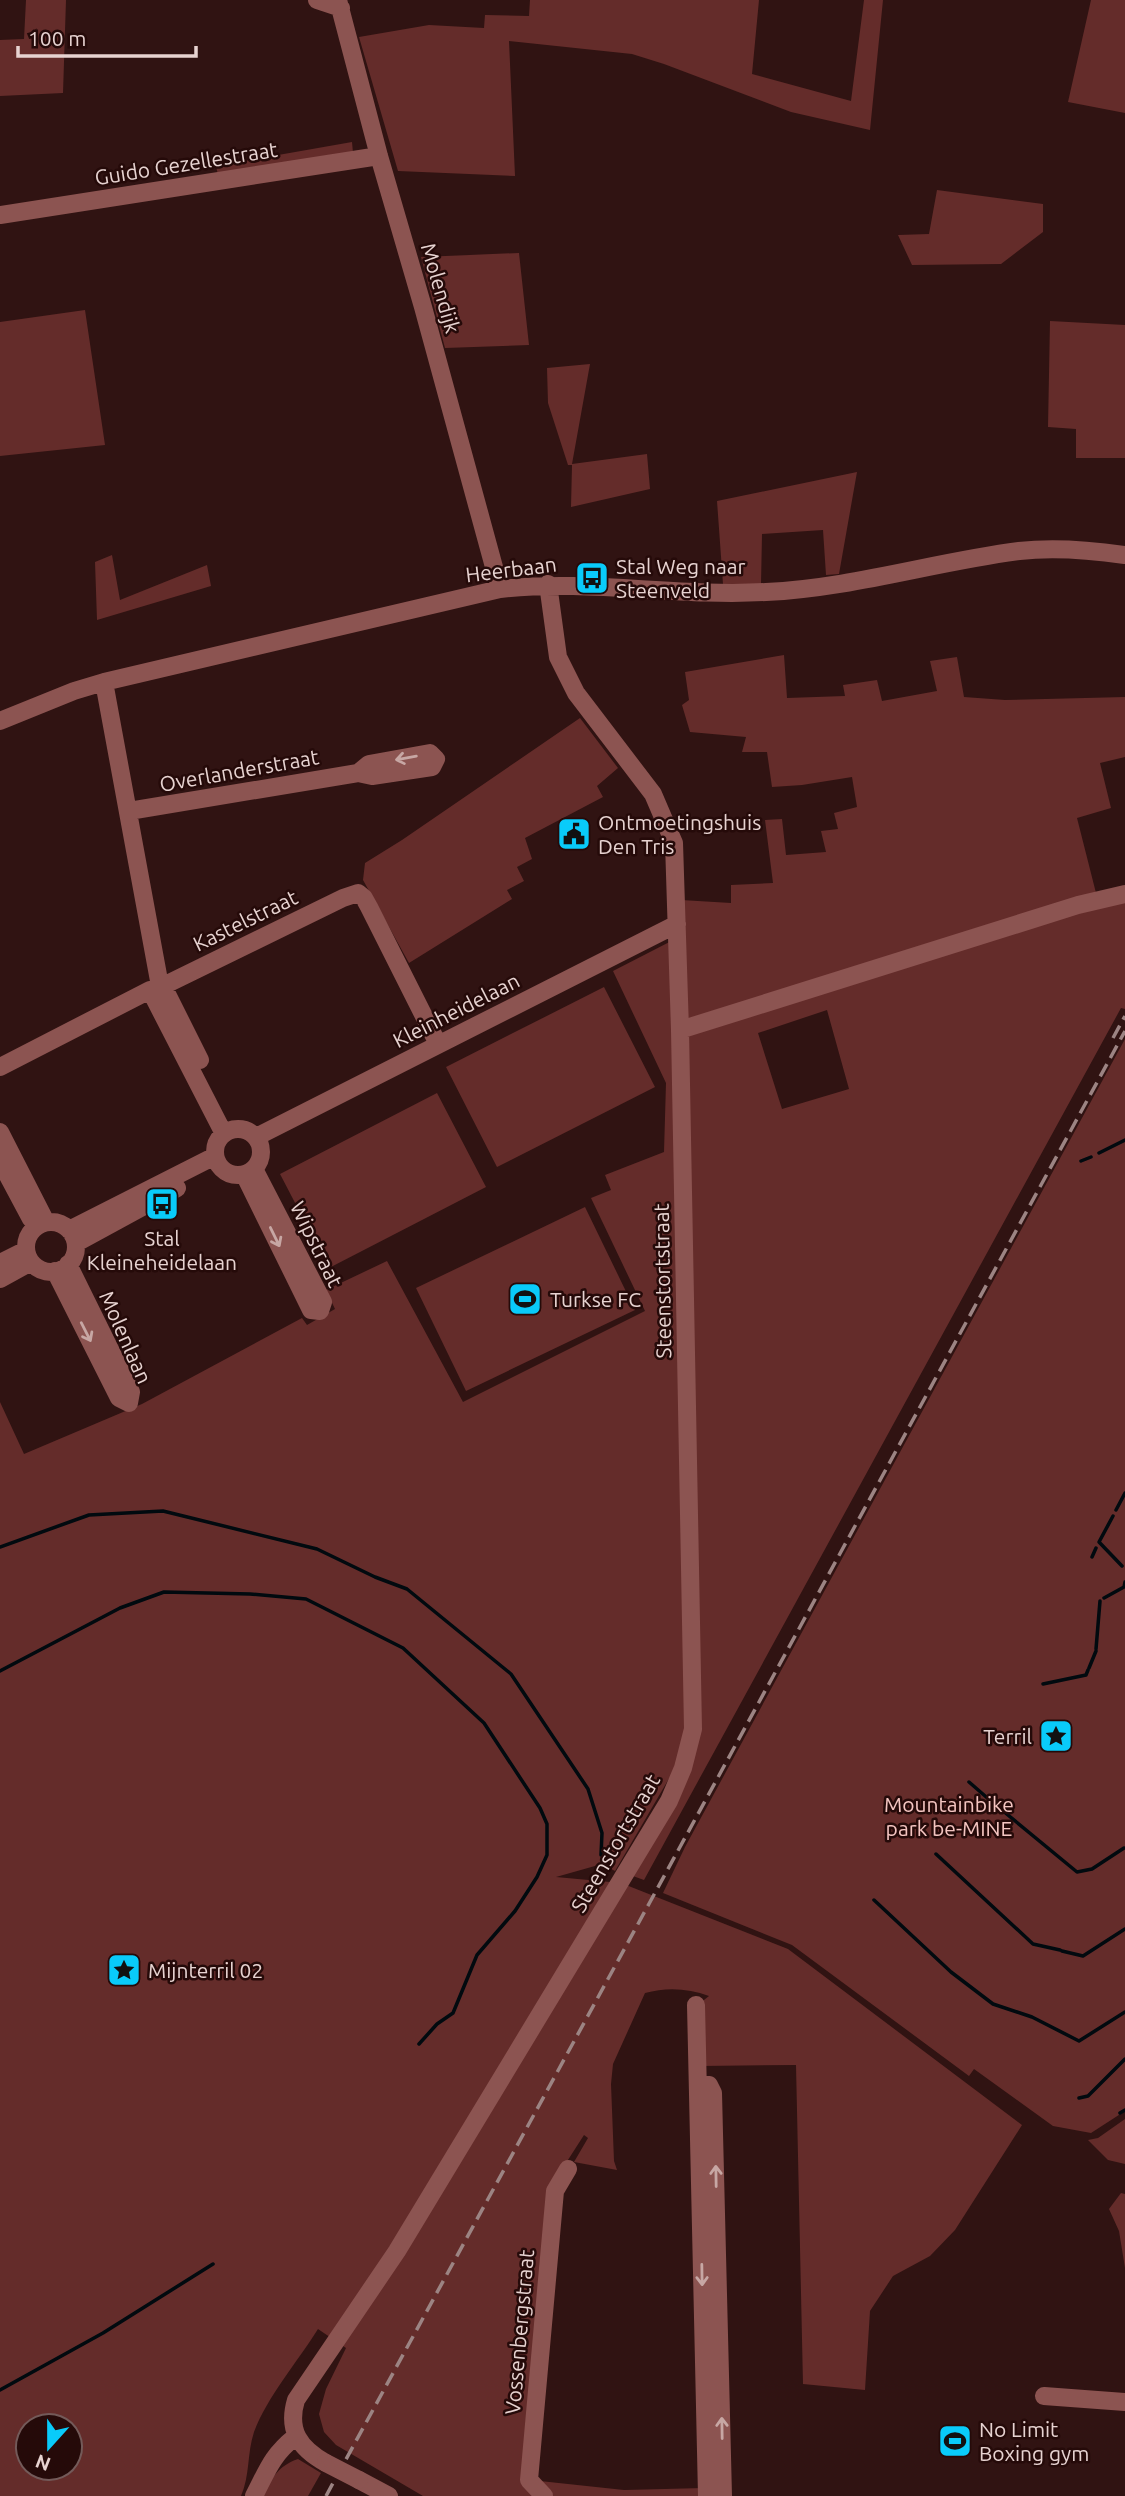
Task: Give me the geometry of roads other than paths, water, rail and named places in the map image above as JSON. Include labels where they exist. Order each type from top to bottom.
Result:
[{"type":"street","points":[[317,0],[340,4]]},
{"type":"street","name":"Molendijk","points":[[340,4],[379,156],[500,589]]},
{"type":"street","name":"Guido Gezellestraat","points":[[0,215],[379,156]]},
{"type":"street","name":"Heerbaan","points":[[0,721],[74,691],[104,682],[500,589],[548,584],[693,593],[769,592],[860,581],[1020,551],[1081,549],[1125,555]]},
{"type":"street","name":"Steenstortstraat","points":[[295,2437],[293,2410],[300,2391],[397,2251],[668,1801],[683,1768],[693,1729],[674,842],[653,794],[576,693],[558,657],[548,584]]},
{"type":"street","points":[[104,682],[129,811],[158,987],[229,1131]]},
{"type":"street","name":"Overlanderstraat","points":[[129,811],[358,773]]},
{"type":"street","name":"Kastelstraat","points":[[0,1067],[158,987],[358,893],[364,898],[438,1044]]},
{"type":"street","points":[[680,1030],[1078,905],[1125,894]]},
{"type":"street","name":"Kleinheidelaan","points":[[256,1137],[677,924]]},
{"type":"street","points":[[242,1129],[256,1137],[262,1154],[249,1172],[229,1173],[217,1161],[218,1140],[229,1131],[242,1129]]},
{"type":"street","points":[[0,1132],[41,1224]]},
{"type":"street","points":[[0,1161],[41,1224]]},
{"type":"street","points":[[72,1236],[217,1161]]},
{"type":"street","name":"Wipstraat","points":[[249,1172],[323,1302],[320,1311],[311,1310],[249,1172]]},
{"type":"street","points":[[54,1222],[72,1236],[73,1258],[62,1268],[40,1269],[29,1256],[28,1235],[41,1224],[54,1222]]},
{"type":"street","points":[[0,1263],[29,1256]]},
{"type":"street","points":[[0,1279],[29,1256]]},
{"type":"street","name":"Molenlaan","points":[[62,1268],[131,1392],[129,1403],[119,1398],[62,1268]]},
{"type":"street","points":[[696,2005],[698,2084],[709,2085],[713,2093],[709,2219],[712,2363],[707,2496]]},
{"type":"street","name":"Vossenbergstraat","points":[[544,2496],[529,2480],[555,2191],[568,2169]]},
{"type":"street","points":[[712,2363],[723,2496]]},
{"type":"street","points":[[1044,2396],[1125,2402]]},
{"type":"street","points":[[254,2496],[271,2461],[281,2448],[295,2437],[306,2450],[326,2463],[389,2496]]},
{"type":"waterway","points":[[1099,1153],[1125,1140]]},
{"type":"waterway","points":[[1081,1161],[1091,1157]]},
{"type":"waterway","points":[[1116,1510],[1125,1493]]},
{"type":"waterway","points":[[0,1547],[89,1515],[163,1511],[317,1549],[407,1589],[511,1674],[588,1789],[602,1833],[601,1855]]},
{"type":"waterway","points":[[1113,1516],[1099,1542],[1122,1566]]},
{"type":"waterway","points":[[1092,1557],[1096,1548]]},
{"type":"waterway","points":[[1104,1598],[1124,1587],[1125,1582]]},
{"type":"waterway","points":[[0,1671],[120,1608],[164,1592],[250,1594],[306,1599],[403,1648],[484,1723],[540,1808],[547,1824],[547,1855],[537,1877],[515,1911],[477,1955],[453,2013],[437,2024],[419,2044]]},
{"type":"waterway","points":[[1096,1649],[1100,1601]]},
{"type":"waterway","points":[[1089,1668],[1096,1651]]},
{"type":"waterway","points":[[1043,1684],[1086,1675],[1088,1670]]},
{"type":"waterway","points":[[969,1782],[992,1802]]},
{"type":"waterway","points":[[997,1806],[1077,1872],[1092,1869],[1124,1848]]},
{"type":"waterway","points":[[936,1854],[1033,1944],[1060,1950]]},
{"type":"waterway","points":[[874,1900],[951,1972],[993,2004],[1032,2017],[1079,2041],[1125,2012]]},
{"type":"waterway","points":[[1062,1951],[1083,1956],[1125,1929]]},
{"type":"waterway","points":[[1079,2098],[1088,2096],[1125,2059]]},
{"type":"waterway","points":[[1120,2113],[1125,2110]]},
{"type":"waterway","points":[[0,2390],[103,2333],[213,2264]]},
{"type":"railway","points":[[1113,1038],[1125,1016]]},
{"type":"railway","points":[[326,2496],[1125,1031]]},
{"type":"place","name":"Stal Weg naar Steenveld","points":[[592,578]]},
{"type":"place","name":"Ontmoetingshuis Den Tris","points":[[574,834]]},
{"type":"place","name":"Stal Kleineheidelaan","points":[[162,1204]]},
{"type":"place","name":"Turkse FC","points":[[525,1299]]},
{"type":"place","name":"Terril","points":[[1056,1736]]},
{"type":"place","name":"Mijnterril 02","points":[[124,1970]]},
{"type":"place","name":"No Limit Boxing gym","points":[[955,2441]]},
{"type":"park label","name":"Mountainbike park be-MINE","points":[[949,1816]]}]
